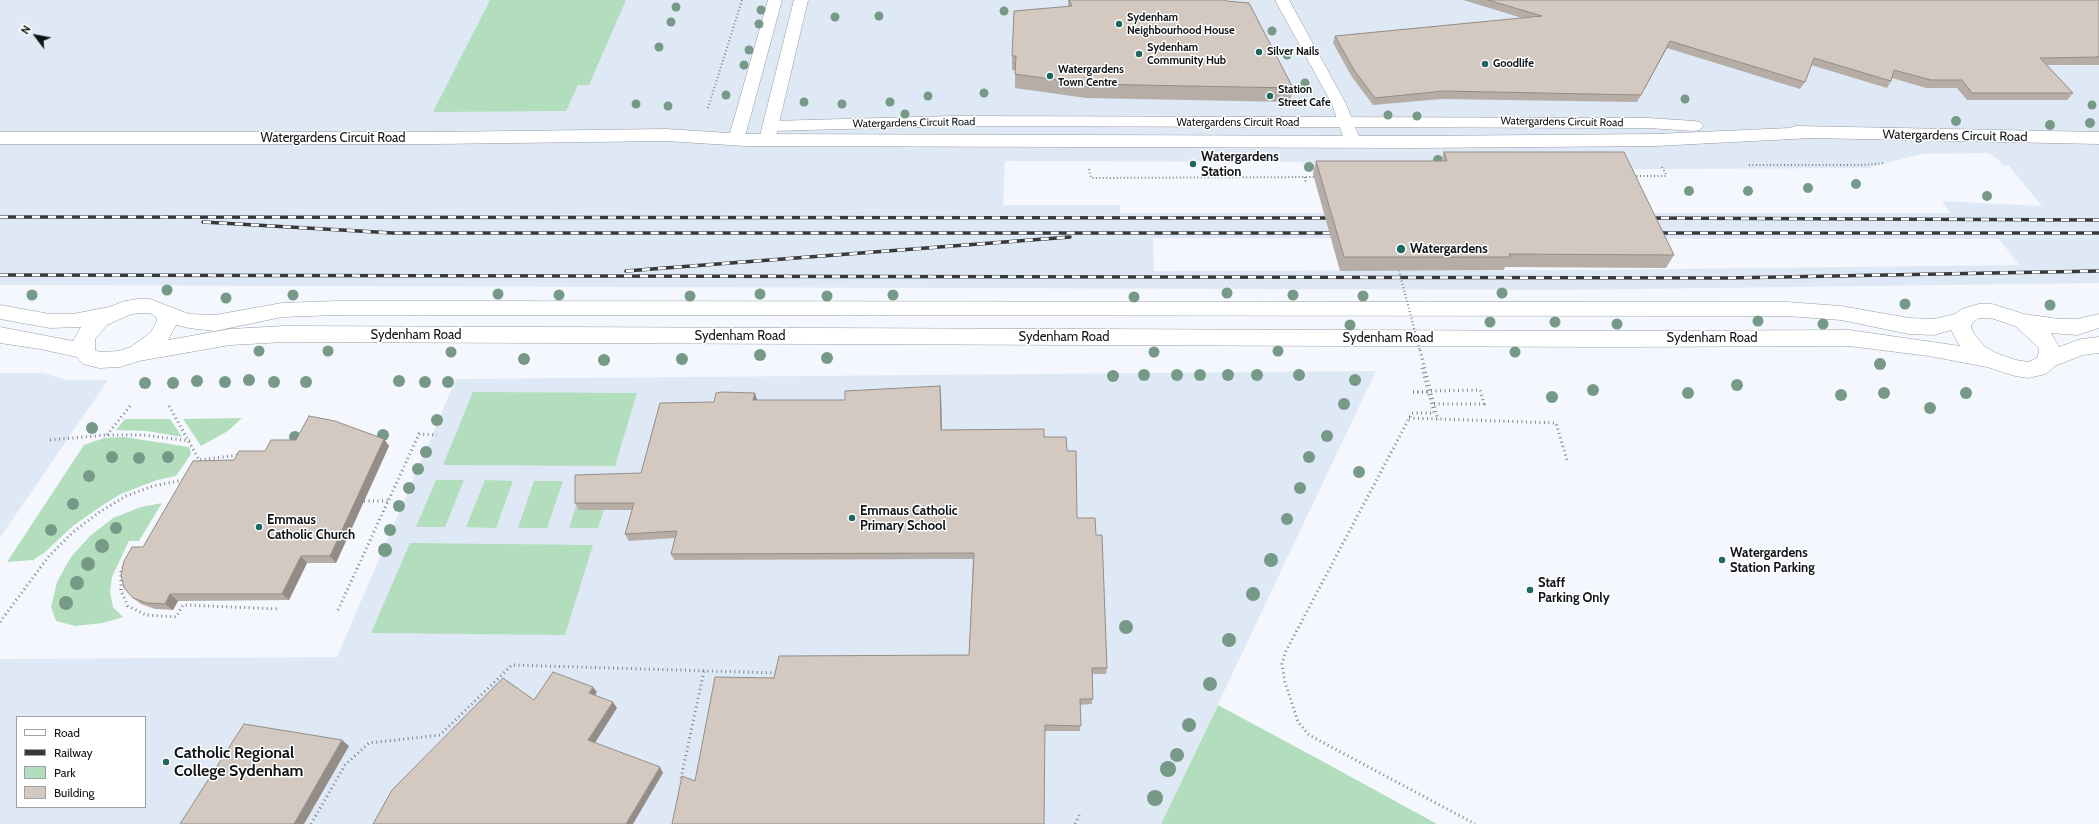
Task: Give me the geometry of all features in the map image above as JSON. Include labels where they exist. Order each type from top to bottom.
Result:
[{"type":"street","name":"Watergardens Circuit Road","points":[[769,133],[954,121],[1648,123],[1810,133],[2099,138]]},
{"type":"street","name":"Watergardens Circuit Road","points":[[0,138],[436,138],[769,133],[1353,142],[1655,140],[1810,133]]},
{"type":"street","name":"Sydenham Road","points":[[112,314],[138,306],[150,306],[160,309],[165,314],[189,321],[215,323],[282,310],[337,308],[1298,310],[1787,309],[1841,313],[1909,326],[1934,327],[1962,320],[1969,314],[1979,311],[1992,311],[2022,321]]},
{"type":"street","points":[[1298,310],[1317,338]]},
{"type":"street","points":[[0,312],[50,321],[73,321],[112,314]]},
{"type":"street","points":[[112,314],[100,320],[88,332],[83,344],[84,351],[90,358],[104,360],[120,359],[138,352],[159,338],[167,321],[165,314]]},
{"type":"street","points":[[1962,320],[1960,327],[1963,335],[1977,352],[1989,360]]},
{"type":"street","points":[[2022,321],[2059,327],[2077,327],[2099,321]]},
{"type":"street","points":[[2022,321],[2032,328],[2048,344],[2050,352],[2048,360]]},
{"type":"street","name":"Sydenham Road","points":[[138,352],[230,337],[285,334],[1317,338],[1849,338],[1929,348],[1989,360],[2015,368],[2028,370],[2038,368],[2048,360]]},
{"type":"street","points":[[0,335],[40,340],[84,351]]},
{"type":"street","points":[[2048,360],[2081,347],[2099,345]]},
{"type":"lane","points":[[737,133],[775,0]]},
{"type":"lane","points":[[769,133],[801,0]]},
{"type":"lane","points":[[1282,0],[1302,34],[1347,122],[1353,142]]},
{"type":"path","points":[[708,108],[742,0]]},
{"type":"path","points":[[1629,176],[1667,176],[1660,165]]},
{"type":"path","points":[[1306,177],[1306,184]]},
{"type":"path","points":[[1091,178],[1321,177]]},
{"type":"path","points":[[1405,265],[1397,265],[1438,420]]},
{"type":"path","points":[[1422,367],[1430,392],[1431,404],[1434,412],[1412,412],[1286,652],[1282,664],[1285,682],[1298,722],[1309,736],[1475,824]]},
{"type":"path","points":[[1413,392],[1480,390],[1484,404],[1431,404]]},
{"type":"path","points":[[106,435],[130,406]]},
{"type":"path","points":[[169,406],[190,441],[199,460],[196,467]]},
{"type":"path","points":[[1409,418],[1556,423],[1567,460]]},
{"type":"path","points":[[338,610],[418,434],[437,435]]},
{"type":"path","points":[[50,440],[106,435],[144,435],[190,441]]},
{"type":"path","points":[[199,460],[241,455]]},
{"type":"path","points":[[0,622],[50,556],[73,532],[101,511],[126,496],[152,486],[188,480],[184,486]]},
{"type":"path","points":[[364,501],[388,501]]},
{"type":"path","points":[[124,565],[121,570],[121,591],[128,606],[146,615],[176,617],[184,605],[280,609]]},
{"type":"path","points":[[311,824],[345,765],[369,743],[440,735],[512,665],[779,673]]},
{"type":"path","points":[[680,786],[704,671]]},
{"type":"path","points":[[1075,824],[1080,814]]},
{"type":"shaded area","name":"Watergardens Town Centre","points":[[0,0],[2099,0],[2099,283],[1564,290],[0,285]],"holes":[[[1989,153],[1999,160],[2002,165],[2009,166],[2042,206],[1942,201],[1950,213],[1120,213],[1120,205],[1003,205],[1005,161],[1303,162],[1304,171],[1869,168],[1921,154]],[[1153,238],[1999,239],[2019,265],[1586,270],[1154,271]]]},
{"type":"shaded area","name":"Emmaus Catholic Primary School","points":[[1376,371],[1161,824],[0,824],[0,659],[337,657],[456,379]]},
{"type":"shaded area","points":[[0,373],[43,373],[67,380],[108,380],[0,538]]},
{"type":"green space","points":[[490,0],[626,0],[589,85],[578,85],[566,111],[433,112]]},
{"type":"green space","points":[[473,392],[637,393],[615,466],[443,465]]},
{"type":"green space","points":[[242,418],[228,431],[201,446],[183,419]]},
{"type":"green space","points":[[125,419],[170,419],[182,437],[147,431],[116,430]]},
{"type":"green space","points":[[124,437],[189,447],[191,454],[176,476],[157,480],[121,494],[74,525],[44,553],[33,560],[7,562],[84,445],[104,438]]},
{"type":"green space","points":[[436,480],[464,480],[445,527],[416,527]]},
{"type":"green space","points":[[485,480],[513,481],[496,528],[466,527]]},
{"type":"green space","points":[[534,481],[563,481],[547,528],[518,528]]},
{"type":"green space","points":[[584,481],[613,481],[598,528],[569,528]]},
{"type":"green space","points":[[162,503],[139,541],[129,541],[112,577],[110,592],[113,607],[123,617],[103,623],[75,626],[56,621],[51,607],[57,582],[71,557],[90,536],[113,518],[141,507]]},
{"type":"green space","points":[[410,543],[593,545],[565,635],[371,633]]},
{"type":"green space","points":[[1218,705],[1322,761],[1437,824],[1161,824]]},
{"type":"building","name":"Sydenham Community Hub","points":[[1069,0],[1226,0],[1249,3],[1293,88],[1086,84],[1015,74],[1016,56],[1012,56],[1014,11],[1072,6]]},
{"type":"building","points":[[1488,0],[2099,0],[2099,57],[2040,58],[2073,93],[1972,93],[1962,80],[1931,80],[1894,70],[1891,81],[1814,58],[1805,82],[1670,41],[1641,95],[1443,91],[1375,98],[1354,70],[1335,36],[1542,16]]},
{"type":"building","points":[[1444,152],[1624,152],[1674,255],[1509,254],[1510,257],[1344,257],[1316,161],[1447,161]]},
{"type":"building","points":[[940,386],[941,430],[1044,429],[1044,437],[1066,437],[1067,451],[1076,451],[1077,518],[1095,518],[1096,535],[1102,535],[1107,668],[1092,668],[1093,699],[1080,699],[1081,726],[1045,725],[1044,824],[672,824],[682,776],[695,781],[715,677],[774,678],[779,656],[969,655],[974,553],[671,554],[677,531],[625,534],[634,503],[575,503],[575,475],[641,473],[660,403],[714,402],[716,393],[722,392],[755,393],[753,400],[845,400],[845,391]]},
{"type":"building","name":"Emmaus Catholic Church","points":[[309,416],[335,421],[384,439],[330,556],[301,556],[282,594],[170,594],[165,604],[147,603],[133,598],[124,588],[121,575],[124,561],[132,547],[143,547],[193,461],[234,460],[239,451],[265,451],[271,440],[296,440]]},
{"type":"building","points":[[553,672],[593,687],[589,693],[613,702],[588,740],[660,767],[626,824],[373,824],[392,790],[503,678],[534,700]]},
{"type":"building","points":[[244,724],[342,740],[294,824],[180,824]]},
{"type":"railway","points":[[0,217],[1337,218]]},
{"type":"railway","points":[[1645,218],[2099,220]]},
{"type":"railway","points":[[203,222],[393,233],[1340,233]]},
{"type":"railway","points":[[1652,233],[2099,233]]},
{"type":"railway","points":[[626,271],[1070,237]]},
{"type":"railway","points":[[0,275],[1727,278],[2099,271]]},
{"type":"place","name":"Sydenham Neighbourhood House","points":[[1119,24]]},
{"type":"place","name":"Silver Nails","points":[[1259,52]]},
{"type":"place","name":"Sydenham Community Hub","points":[[1139,54]]},
{"type":"place","name":"Goodlife","points":[[1485,64]]},
{"type":"place","name":"Watergardens Town Centre","points":[[1050,76]]},
{"type":"place","name":"Station Street Cafe","points":[[1270,96]]},
{"type":"place","name":"Watergardens Station","points":[[1193,164]]},
{"type":"place","name":"Watergardens","points":[[1401,249]]},
{"type":"place","name":"Emmaus Catholic Primary School","points":[[852,518]]},
{"type":"place","name":"Emmaus Catholic Church","points":[[259,527]]},
{"type":"place","name":"Watergardens Station Parking","points":[[1722,560]]},
{"type":"place","name":"Staff Parking Only","points":[[1530,590]]},
{"type":"place","name":"Catholic Regional College Sydenham","points":[[166,762]]}]
